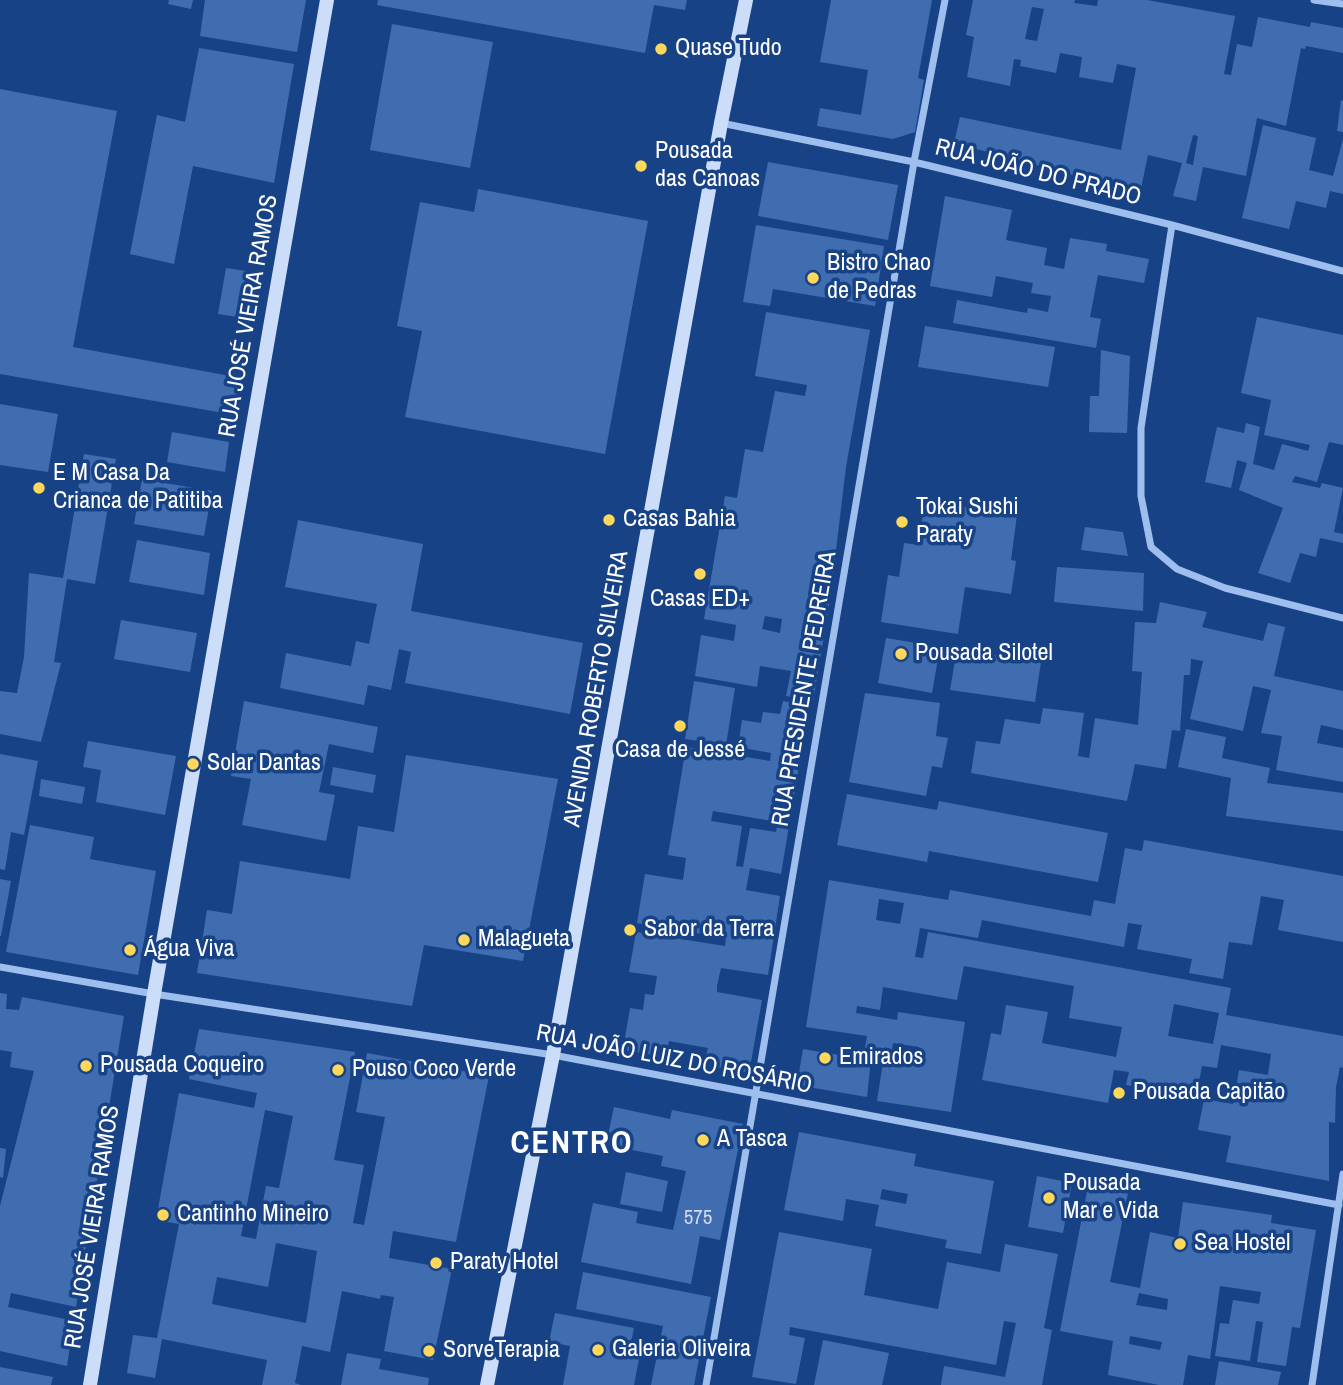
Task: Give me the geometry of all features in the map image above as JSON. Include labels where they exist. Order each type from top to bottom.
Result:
[{"type":"street","name":"RUA JOSÉ VIEIRA RAMOS","points":[[90,1385],[154,994],[327,0]]},
{"type":"street","name":"AVENIDA ROBERTO SILVEIRA","points":[[487,1385],[553,1055],[721,123],[746,0]]},
{"type":"street","name":"RUA PRESIDENTE PEDREIRA","points":[[706,1385],[914,162],[946,0]]},
{"type":"street","points":[[1314,0],[1343,4]]},
{"type":"street","name":"RUA JOÃO DO PRADO","points":[[721,123],[914,162],[1172,225],[1343,271]]},
{"type":"street","points":[[1172,225],[1141,428],[1141,496],[1151,547],[1177,569],[1225,588],[1343,618]]},
{"type":"street","name":"RUA JOÃO LUIZ DO ROSÁRIO","points":[[0,967],[154,994],[553,1055],[1339,1205]]},
{"type":"street","points":[[1312,1385],[1343,1174]]},
{"type":"building","points":[[169,0],[193,0],[191,9],[168,4]]},
{"type":"building","points":[[205,0],[306,0],[297,52],[200,36]]},
{"type":"building","points":[[378,0],[687,0],[685,10],[654,5],[645,53],[377,5]]},
{"type":"building","points":[[831,0],[932,0],[918,78],[924,80],[915,132],[893,139],[817,126],[820,108],[861,115],[868,70],[820,62]]},
{"type":"building","points":[[973,0],[1075,0],[1074,3],[1097,6],[1098,0],[1147,0],[1235,16],[1224,74],[1231,75],[1237,44],[1252,47],[1258,17],[1310,27],[1311,22],[1343,28],[1343,53],[1306,46],[1305,49],[1301,48],[1286,126],[1257,118],[1246,176],[1203,167],[1196,201],[1173,196],[1182,163],[1148,155],[1140,193],[954,143],[960,117],[1121,150],[1136,68],[1117,64],[1113,83],[1079,77],[1082,57],[1060,53],[1056,73],[1020,66],[1021,60],[1014,59],[1010,86],[967,77],[974,37],[966,35]],"holes":[[[1032,7],[1044,9],[1037,41],[1025,39]],[[1193,135],[1198,136],[1193,165],[1186,163]]]},
{"type":"building","points":[[392,24],[493,42],[470,168],[370,150]]},
{"type":"building","points":[[199,48],[294,64],[274,183],[193,166],[174,264],[130,254],[157,115],[185,122]]},
{"type":"building","points":[[0,89],[117,111],[73,347],[241,378],[235,415],[0,374]]},
{"type":"building","points":[[1341,100],[1343,101],[1343,132],[1337,131]]},
{"type":"building","points":[[1263,125],[1316,138],[1309,170],[1333,176],[1343,139],[1343,194],[1330,191],[1326,208],[1296,201],[1289,229],[1242,218]]},
{"type":"building","points":[[768,162],[898,185],[888,240],[758,216]]},
{"type":"building","points":[[478,189],[648,221],[605,454],[405,417],[422,331],[397,326],[420,202],[474,212]]},
{"type":"building","points":[[945,196],[1012,210],[1006,240],[1047,248],[1044,265],[1064,269],[1070,238],[1107,244],[1106,251],[1149,259],[1144,283],[1098,275],[1090,317],[1101,319],[1096,348],[953,323],[957,300],[1027,313],[1028,308],[1048,312],[1051,296],[1031,293],[1033,283],[996,276],[992,297],[930,286]]},
{"type":"building","points":[[756,225],[884,246],[875,306],[773,289],[770,306],[743,302]]},
{"type":"building","points":[[226,268],[259,273],[251,319],[218,314]]},
{"type":"building","points":[[766,312],[870,330],[846,467],[830,600],[813,701],[786,696],[791,671],[760,666],[757,687],[695,676],[701,635],[734,641],[736,625],[704,619],[725,496],[737,498],[745,449],[763,452],[775,391],[805,396],[807,385],[755,376]],"holes":[[[765,616],[782,619],[780,633],[762,629]]]},
{"type":"building","points":[[1257,317],[1343,335],[1343,445],[1329,442],[1317,482],[1295,476],[1292,482],[1320,488],[1322,483],[1343,488],[1334,532],[1343,534],[1343,543],[1320,538],[1316,557],[1300,553],[1290,583],[1258,573],[1283,508],[1239,490],[1247,463],[1237,460],[1231,488],[1205,482],[1217,427],[1244,433],[1246,423],[1260,427],[1253,464],[1274,470],[1282,444],[1308,451],[1310,445],[1264,435],[1271,400],[1241,393]]},
{"type":"building","points":[[925,326],[1055,347],[1048,387],[918,367]]},
{"type":"building","points":[[1101,350],[1130,356],[1127,433],[1089,432],[1090,396],[1099,396]]},
{"type":"building","points":[[0,404],[58,414],[48,472],[0,465]]},
{"type":"building","points":[[172,432],[229,442],[225,472],[167,462]]},
{"type":"building","points":[[84,454],[116,459],[95,584],[67,579],[54,662],[61,663],[41,742],[0,734],[0,691],[17,693],[24,657],[29,573],[63,578]]},
{"type":"building","points":[[142,479],[212,491],[204,536],[134,524]]},
{"type":"building","points":[[925,501],[1017,515],[1011,560],[1016,561],[1011,594],[965,587],[958,634],[881,622],[888,575],[899,577],[904,543],[918,545]]},
{"type":"building","points":[[298,520],[423,544],[411,611],[583,643],[570,714],[405,683],[411,652],[399,649],[391,690],[368,685],[364,705],[280,688],[286,653],[351,666],[356,641],[369,644],[377,604],[285,587]]},
{"type":"building","points":[[1085,527],[1123,532],[1128,556],[1081,550]]},
{"type":"building","points":[[137,540],[210,553],[204,595],[129,582]]},
{"type":"building","points":[[1057,567],[1144,573],[1143,611],[1054,602]]},
{"type":"building","points":[[1160,602],[1207,612],[1202,627],[1263,641],[1268,623],[1285,627],[1274,676],[1343,691],[1343,730],[1321,725],[1317,743],[1343,748],[1343,782],[1276,770],[1282,736],[1261,733],[1271,690],[1253,686],[1243,731],[1190,719],[1203,661],[1191,659],[1190,675],[1184,675],[1180,731],[1172,730],[1166,769],[1135,764],[1127,801],[971,773],[976,741],[1000,744],[1005,719],[1040,724],[1043,708],[1084,713],[1078,756],[1089,758],[1095,718],[1138,725],[1142,672],[1132,671],[1135,622],[1156,623]]},
{"type":"building","points":[[121,620],[197,633],[190,672],[114,659]]},
{"type":"building","points":[[886,638],[940,647],[932,693],[878,683]]},
{"type":"building","points":[[957,649],[1041,662],[1035,702],[950,690]]},
{"type":"building","points":[[694,681],[735,688],[726,745],[685,739]]},
{"type":"building","points":[[865,693],[940,703],[936,736],[948,738],[942,768],[932,766],[926,796],[849,782]]},
{"type":"building","points":[[244,701],[378,727],[373,753],[329,744],[319,792],[335,795],[326,841],[242,825],[251,779],[231,776]]},
{"type":"building","points":[[783,701],[809,706],[781,874],[750,868],[746,890],[780,896],[768,975],[721,968],[717,986],[717,992],[762,1000],[749,1073],[714,1067],[706,1055],[708,1048],[669,1041],[666,1057],[623,1050],[630,1008],[643,1010],[645,994],[654,995],[657,976],[629,972],[636,932],[725,946],[726,938],[637,923],[645,874],[683,880],[686,858],[668,855],[686,747],[770,761],[771,753],[738,747],[742,720],[761,723],[763,712],[780,714]],"holes":[[[713,811],[778,822],[776,832],[750,828],[743,867],[736,866],[742,826],[711,821]]]},
{"type":"building","points":[[1186,729],[1226,737],[1222,758],[1270,768],[1267,783],[1343,793],[1343,831],[1226,816],[1231,778],[1178,767]]},
{"type":"building","points":[[88,741],[176,756],[165,815],[96,802],[101,770],[83,767]]},
{"type":"building","points":[[0,754],[38,761],[24,835],[11,832],[5,870],[0,869]]},
{"type":"building","points":[[406,755],[558,779],[523,961],[424,945],[412,1006],[197,973],[207,910],[232,914],[240,861],[350,879],[358,826],[394,832]]},
{"type":"building","points":[[333,767],[376,775],[373,793],[330,785]]},
{"type":"building","points":[[41,779],[85,787],[82,804],[39,796]]},
{"type":"building","points":[[847,794],[937,810],[939,801],[1108,833],[1098,882],[929,851],[927,862],[837,845]]},
{"type":"building","points":[[30,825],[94,837],[90,859],[156,871],[138,975],[6,952]]},
{"type":"building","points":[[1144,840],[1343,876],[1343,942],[1278,930],[1284,900],[1261,896],[1252,945],[1229,942],[1223,979],[1189,973],[1192,959],[1137,949],[1142,925],[1128,923],[1124,947],[982,920],[978,938],[920,928],[915,957],[923,958],[928,932],[1231,988],[1226,1015],[1343,1036],[1343,1068],[1340,1067],[1336,1087],[1335,1123],[1329,1122],[1329,1181],[1226,1162],[1231,1136],[1198,1130],[1204,1099],[1233,1104],[1239,1070],[1268,1075],[1271,1054],[1221,1045],[1217,1068],[1202,1066],[1196,1098],[1126,1085],[1129,1072],[1114,1070],[1108,1103],[982,1080],[991,1033],[1001,1035],[1006,1005],[1048,1012],[1042,1043],[1116,1057],[1122,1027],[1069,1018],[1074,986],[964,966],[957,1000],[883,987],[880,1010],[857,1006],[856,1013],[897,1020],[898,1012],[965,1022],[951,1112],[877,1101],[883,1062],[871,1059],[867,1097],[797,1085],[803,1049],[863,1059],[867,1036],[806,1027],[829,880],[948,900],[950,890],[1091,916],[1094,900],[1115,904],[1125,848],[1142,851]],"holes":[[[879,899],[904,903],[900,924],[876,920]],[[1174,1004],[1219,1013],[1213,1044],[1168,1036]],[[893,1043],[919,1047],[917,1060],[897,1057],[896,1064],[890,1063]]]},
{"type":"building","points":[[0,879],[11,881],[1,936],[0,936]]},
{"type":"building","points":[[0,993],[7,994],[6,1009],[19,1010],[22,997],[124,1016],[76,1307],[11,1293],[8,1307],[74,1321],[67,1366],[0,1351],[0,1206],[34,1071],[10,1067],[12,1052],[0,1050]]},
{"type":"building","points":[[199,1029],[355,1052],[334,1160],[364,1165],[353,1223],[364,1225],[385,1117],[356,1112],[367,1053],[489,1076],[456,1242],[393,1231],[389,1258],[452,1269],[433,1360],[384,1351],[394,1297],[381,1295],[380,1299],[342,1291],[330,1352],[302,1346],[295,1383],[301,1385],[262,1385],[267,1360],[162,1339],[155,1378],[127,1373],[133,1335],[157,1338],[179,1224],[156,1220],[179,1093],[254,1108],[257,1093],[189,1079]],"holes":[[[265,1110],[293,1116],[279,1188],[266,1186],[256,1239],[241,1236]],[[276,1243],[317,1251],[306,1323],[212,1304],[217,1277],[268,1287]]]},
{"type":"building","points":[[614,1107],[670,1119],[672,1110],[743,1124],[720,1240],[700,1236],[691,1284],[581,1262],[593,1203],[638,1212],[636,1223],[673,1230],[686,1171],[661,1166],[663,1156],[606,1145]]},
{"type":"building","points":[[799,1132],[916,1154],[914,1166],[994,1181],[981,1254],[945,1248],[947,1240],[875,1226],[879,1205],[846,1199],[843,1221],[784,1210]],"holes":[[[882,1189],[908,1194],[906,1204],[880,1199]]]},
{"type":"building","points":[[0,1148],[6,1149],[3,1178],[0,1177]]},
{"type":"building","points":[[626,1172],[668,1181],[662,1212],[620,1204]]},
{"type":"building","points":[[1037,1176],[1072,1183],[1063,1233],[1028,1227]]},
{"type":"building","points":[[1088,1186],[1128,1193],[1110,1282],[1140,1288],[1150,1232],[1178,1238],[1183,1202],[1272,1215],[1271,1223],[1316,1230],[1300,1328],[1292,1327],[1286,1366],[1257,1362],[1263,1322],[1256,1321],[1250,1361],[1215,1356],[1220,1323],[1229,1324],[1233,1300],[1259,1304],[1261,1292],[1220,1286],[1210,1359],[1188,1355],[1183,1385],[1159,1385],[1108,1375],[1113,1341],[1060,1331]],"holes":[[[1139,1293],[1168,1299],[1167,1310],[1136,1305]],[[1130,1336],[1162,1342],[1160,1350],[1129,1344]]]},
{"type":"building","points":[[779,1232],[872,1249],[864,1295],[938,1309],[947,1262],[1000,1272],[1005,1244],[1058,1254],[1044,1328],[1052,1330],[1042,1385],[941,1385],[944,1366],[1005,1377],[1016,1323],[1004,1321],[996,1365],[790,1327],[789,1335],[805,1338],[796,1384],[752,1377]]},
{"type":"building","points":[[583,1272],[711,1297],[694,1385],[651,1385],[663,1326],[576,1309]]},
{"type":"building","points":[[555,1313],[634,1328],[628,1357],[639,1359],[634,1385],[563,1385],[570,1346],[549,1342]]},
{"type":"building","points":[[823,1340],[889,1353],[882,1385],[814,1385]]},
{"type":"building","points":[[347,1353],[381,1359],[379,1369],[429,1378],[428,1385],[341,1385]]},
{"type":"building","points":[[1219,1361],[1281,1372],[1278,1385],[1215,1385]]},
{"type":"building","points":[[0,1367],[53,1377],[51,1385],[0,1385]]},
{"type":"place","name":"Quase Tudo","points":[[661,49]]},
{"type":"place","name":"Pousada das Canoas","points":[[641,166]]},
{"type":"place","name":"Bistro Chao de Pedras","points":[[813,278]]},
{"type":"place","name":"E M Casa Da Crianca de Patitiba","points":[[39,488]]},
{"type":"place","name":"Casas Bahia","points":[[609,520]]},
{"type":"place","name":"Tokai Sushi Paraty","points":[[902,522]]},
{"type":"place","name":"Casas ED+","points":[[700,574]]},
{"type":"place","name":"Pousada Silotel","points":[[901,654]]},
{"type":"place","name":"Casa de Jessé","points":[[680,726]]},
{"type":"place","name":"Solar Dantas","points":[[193,764]]},
{"type":"place","name":"Sabor da Terra","points":[[630,930]]},
{"type":"place","name":"Malagueta","points":[[464,940]]},
{"type":"place","name":"Água Viva","points":[[130,950]]},
{"type":"place","name":"Emirados","points":[[825,1058]]},
{"type":"place","name":"Pousada Coqueiro","points":[[86,1066]]},
{"type":"place","name":"Pouso Coco Verde","points":[[338,1070]]},
{"type":"place","name":"Pousada Capitão","points":[[1119,1093]]},
{"type":"place","name":"A Tasca","points":[[703,1140]]},
{"type":"place","name":"Pousada Mar e Vida","points":[[1049,1198]]},
{"type":"place","name":"Cantinho Mineiro","points":[[163,1215]]},
{"type":"place","name":"Sea Hostel","points":[[1180,1244]]},
{"type":"place","name":"Paraty Hotel","points":[[436,1263]]},
{"type":"place","name":"Galeria Oliveira","points":[[598,1350]]},
{"type":"place","name":"SorveTerapia","points":[[429,1351]]},
{"type":"district","name":"CENTRO","points":[[572,1144]]}]
